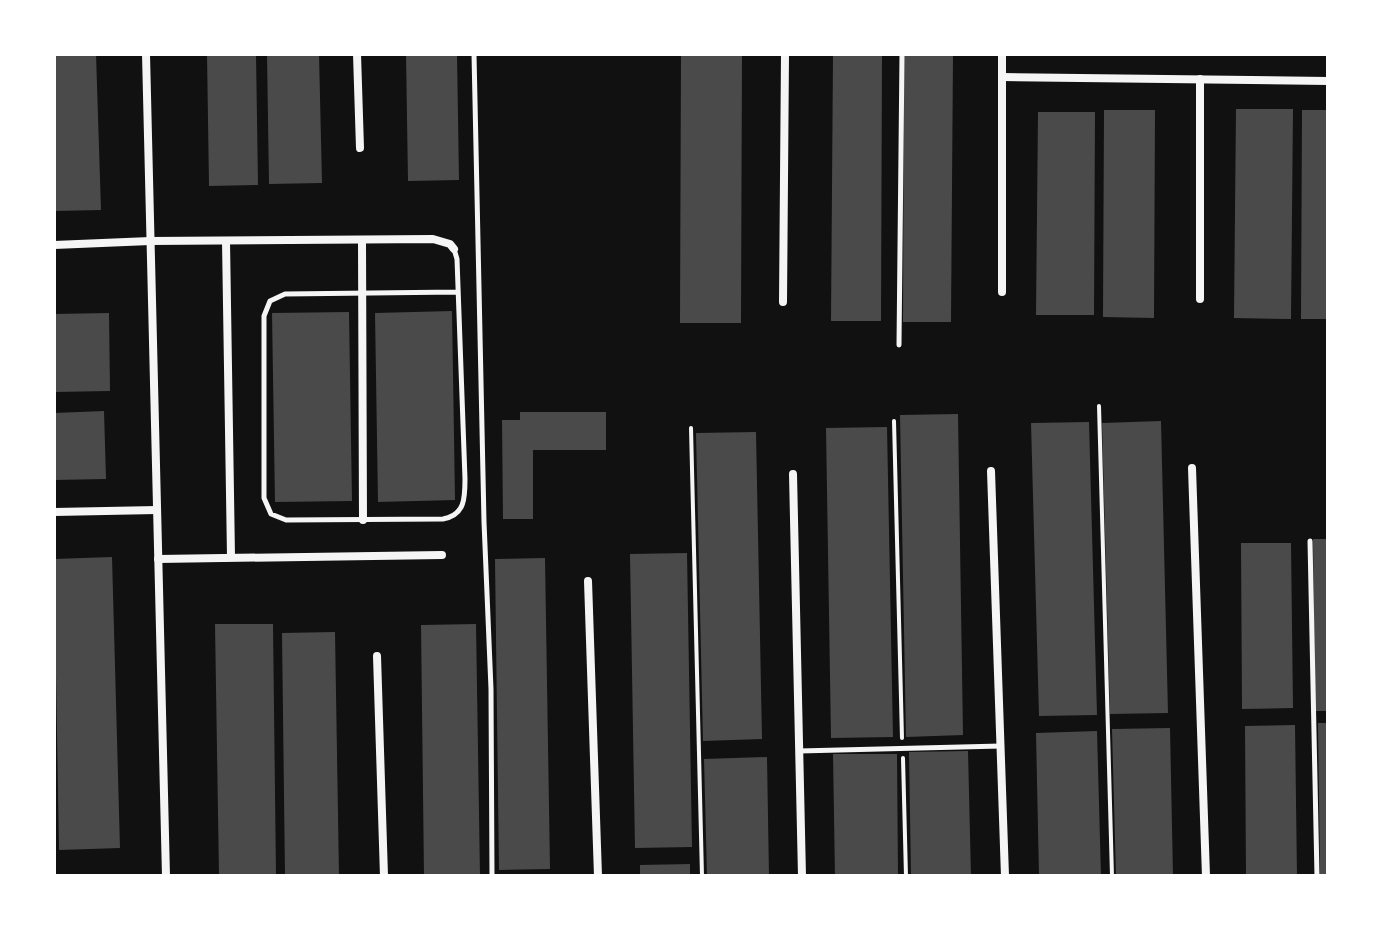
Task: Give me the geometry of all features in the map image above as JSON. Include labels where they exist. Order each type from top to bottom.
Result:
[{"type":"street","points":[[146,54],[166,876]]},
{"type":"street","points":[[357,54],[360,148]]},
{"type":"street","points":[[783,302],[785,54]]},
{"type":"street","points":[[1002,54],[1002,292]]},
{"type":"street","points":[[1002,77],[1328,81]]},
{"type":"street","points":[[1200,79],[1200,299]]},
{"type":"street","points":[[54,245],[150,241],[433,239],[450,244],[454,249]]},
{"type":"street","points":[[226,241],[231,557]]},
{"type":"street","points":[[362,241],[363,520]]},
{"type":"street","points":[[1192,468],[1206,876]]},
{"type":"street","points":[[991,471],[1005,876]]},
{"type":"street","points":[[793,474],[802,876]]},
{"type":"street","points":[[54,512],[157,510]]},
{"type":"street","points":[[158,559],[442,555]]},
{"type":"street","points":[[588,581],[598,876]]},
{"type":"street","points":[[377,656],[384,876]]},
{"type":"lane","points":[[474,54],[484,522],[491,689],[492,876]]},
{"type":"lane","points":[[899,345],[902,54]]},
{"type":"lane","points":[[454,249],[458,292],[465,479],[463,506],[451,518],[278,519],[271,514],[264,498],[265,307],[277,296],[285,294],[458,292]]},
{"type":"lane","points":[[1310,541],[1317,876]]},
{"type":"lane","points":[[799,751],[1001,746]]},
{"type":"path","points":[[1099,406],[1112,876]]},
{"type":"path","points":[[894,421],[906,876]]},
{"type":"path","points":[[691,428],[702,876]]},
{"type":"building","points":[[54,54],[96,54],[101,210],[54,211]]},
{"type":"building","points":[[207,54],[256,54],[258,185],[209,186]]},
{"type":"building","points":[[267,54],[319,54],[322,183],[269,184]]},
{"type":"building","points":[[406,54],[457,54],[459,180],[408,181]]},
{"type":"building","points":[[681,54],[742,54],[741,323],[680,323]]},
{"type":"building","points":[[833,54],[882,54],[881,321],[831,321]]},
{"type":"building","points":[[904,54],[953,54],[951,322],[903,322]]},
{"type":"building","points":[[1236,109],[1293,109],[1291,319],[1234,318]]},
{"type":"building","points":[[1104,110],[1155,110],[1154,318],[1103,317]]},
{"type":"building","points":[[1302,110],[1328,110],[1328,319],[1301,319]]},
{"type":"building","points":[[1038,112],[1095,112],[1094,315],[1036,315]]},
{"type":"building","points":[[452,311],[455,500],[378,502],[375,313]]},
{"type":"building","points":[[349,312],[352,501],[275,502],[272,313]]},
{"type":"building","points":[[109,313],[110,391],[54,392],[54,314]]},
{"type":"building","points":[[104,411],[106,479],[54,480],[54,413]]},
{"type":"building","points":[[520,412],[606,412],[606,450],[533,450],[533,519],[503,519],[502,420],[520,420]]},
{"type":"building","points":[[958,414],[963,735],[906,737],[900,415]]},
{"type":"building","points":[[1161,421],[1168,713],[1110,714],[1102,423]]},
{"type":"building","points":[[1089,422],[1097,715],[1039,716],[1031,423]]},
{"type":"building","points":[[887,427],[893,737],[831,738],[826,428]]},
{"type":"building","points":[[756,432],[762,739],[703,741],[696,433]]},
{"type":"building","points":[[1313,539],[1328,539],[1328,711],[1315,711]]},
{"type":"building","points":[[1241,543],[1291,543],[1293,708],[1242,709]]},
{"type":"building","points":[[687,553],[692,847],[635,848],[630,554]]},
{"type":"building","points":[[112,557],[120,848],[59,850],[54,559]]},
{"type":"building","points":[[545,558],[550,869],[499,870],[495,559]]},
{"type":"building","points":[[215,624],[273,624],[276,876],[219,876]]},
{"type":"building","points":[[476,624],[480,876],[424,876],[421,625]]},
{"type":"building","points":[[335,632],[339,876],[285,876],[282,633]]},
{"type":"building","points":[[1318,723],[1328,723],[1328,876],[1320,876]]},
{"type":"building","points":[[1295,725],[1297,876],[1246,876],[1245,726]]},
{"type":"building","points":[[1170,728],[1173,876],[1116,876],[1112,729]]},
{"type":"building","points":[[1097,731],[1101,876],[1039,876],[1036,733]]},
{"type":"building","points":[[968,751],[971,876],[911,876],[909,752]]},
{"type":"building","points":[[833,754],[897,754],[898,876],[835,876]]},
{"type":"building","points":[[767,757],[769,876],[707,876],[704,759]]},
{"type":"building","points":[[690,864],[690,876],[640,876],[640,865]]}]
